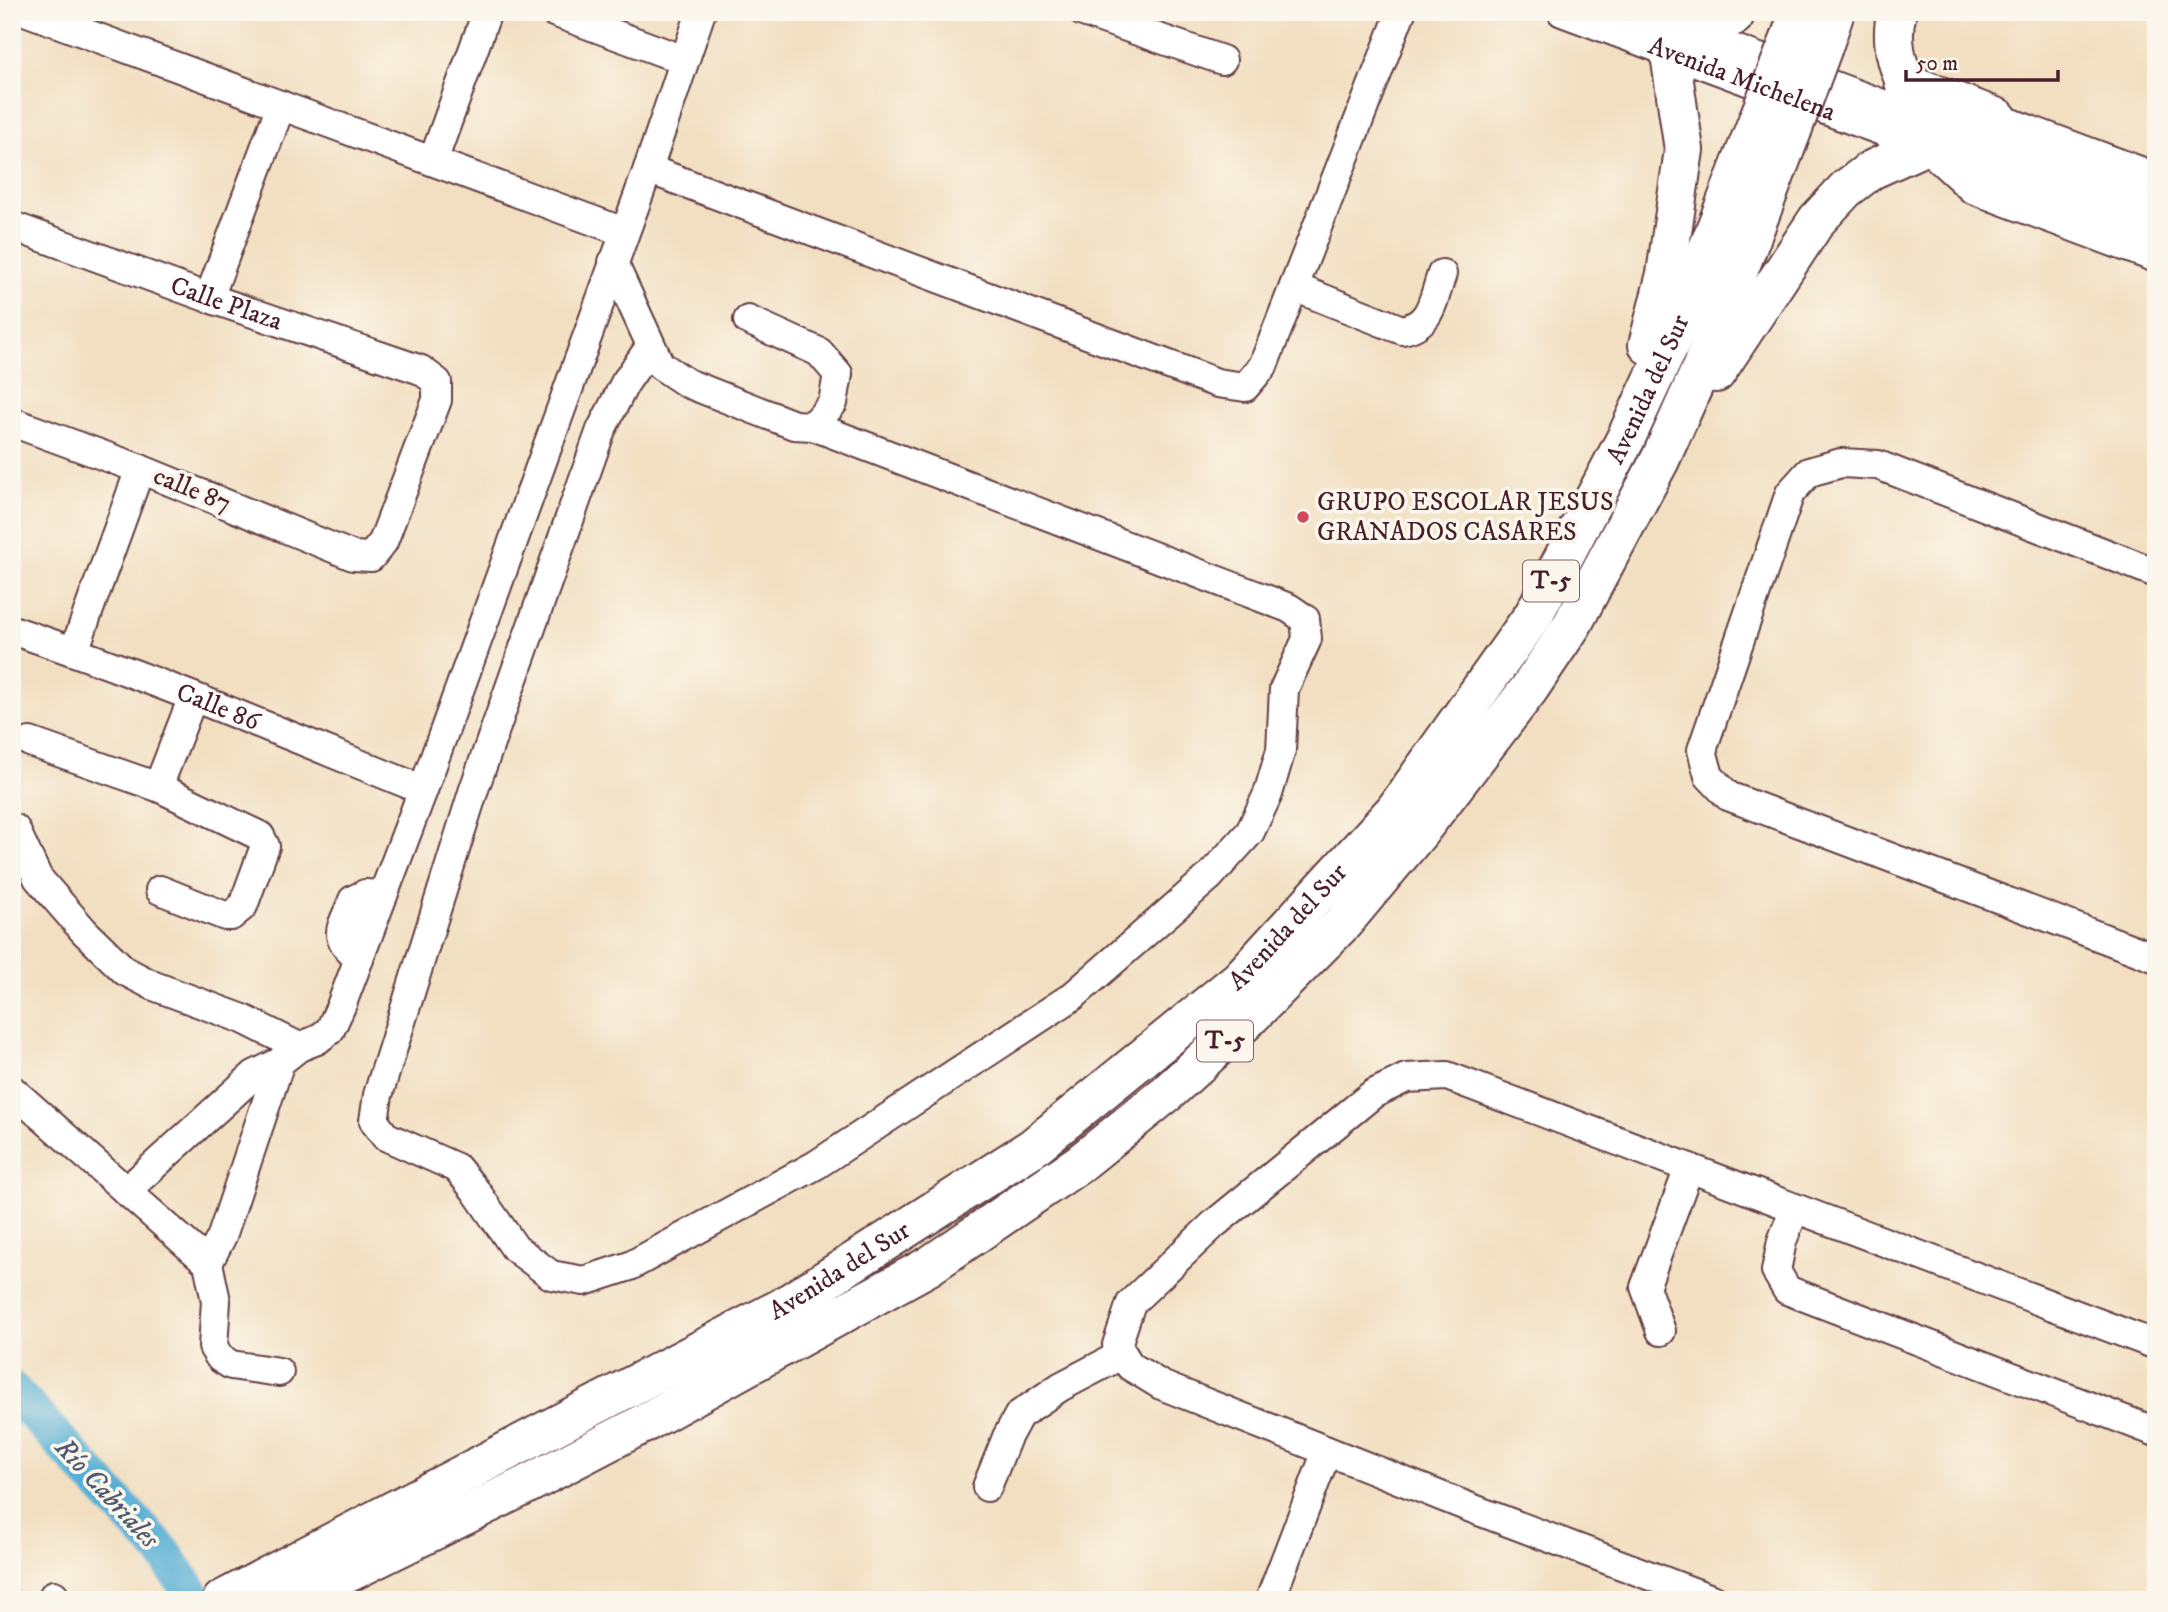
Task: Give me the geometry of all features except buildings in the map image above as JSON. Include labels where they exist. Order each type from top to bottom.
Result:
[{"type":"highway","points":[[1625,440],[1666,274],[1684,150],[1679,43],[1734,16],[1737,12]]},
{"type":"highway","name":"Avenida del Sur","points":[[222,1600],[291,1589],[523,1486],[639,1426],[929,1266],[1079,1164],[1167,1093],[1244,1023],[1334,932],[1420,831],[1529,689],[1572,625],[1660,460],[1701,369],[1804,33],[1835,12]]},
{"type":"highway","points":[[1660,460],[1817,220],[1846,189],[1925,133],[1899,70],[1893,26],[1897,12]]},
{"type":"highway","points":[[1904,82],[1998,118]]},
{"type":"highway","name":"Avenida del Sur","points":[[291,1589],[783,1307],[1032,1148],[1240,979],[1395,810],[1534,614],[1625,440],[1775,126]]},
{"type":"street","points":[[28,12],[624,232]]},
{"type":"street","points":[[433,161],[487,12]]},
{"type":"street","points":[[554,12],[684,60]]},
{"type":"street","points":[[127,1191],[254,1075],[330,1030],[423,789],[648,169],[701,12]]},
{"type":"street","points":[[1083,12],[1222,60]]},
{"type":"street","points":[[648,169],[1217,383],[1245,387],[1263,366],[1401,12]]},
{"type":"street","name":"Avenida Michelena","points":[[1562,12],[1679,43],[1925,133],[2156,206]]},
{"type":"street","name":"Avenida Michelena","points":[[1636,12],[1679,43]]},
{"type":"street","points":[[209,298],[281,106]]},
{"type":"street","points":[[1998,118],[2156,177]]},
{"type":"street","name":"Avenida Michelena","points":[[1925,133],[1998,118]]},
{"type":"street","name":"Avenida Michelena","points":[[1925,133],[2156,233]]},
{"type":"street","name":"Avenida Michelena","points":[[1925,133],[1972,188],[2156,258]]},
{"type":"street","name":"Calle Plaza","points":[[12,226],[209,298],[421,370],[437,382],[437,400],[383,542],[371,557]]},
{"type":"street","points":[[613,262],[660,365],[687,383],[794,425],[813,426],[1289,608],[1305,619],[1307,639],[1284,689],[1281,750],[1268,794],[1250,832],[1209,877],[1073,996],[816,1165],[630,1266],[584,1281],[551,1275],[514,1248],[457,1168],[385,1136],[374,1121],[378,1095],[474,789],[559,547],[601,430],[625,383],[650,347]]},
{"type":"street","points":[[1294,287],[1402,330],[1414,328],[1427,317],[1442,274]]},
{"type":"street","points":[[748,320],[819,352],[838,374],[833,403],[813,426]]},
{"type":"street","name":"calle 87","points":[[12,422],[140,469],[353,556],[371,557]]},
{"type":"street","points":[[2156,573],[1878,466],[1841,463],[1809,472],[1790,493],[1702,750],[1709,776],[1728,796],[2156,958]]},
{"type":"street","points":[[74,651],[140,469]]},
{"type":"street","name":"Calle 86","points":[[12,631],[74,651],[423,789]]},
{"type":"street","points":[[158,787],[193,697]]},
{"type":"street","points":[[30,742],[158,787],[260,836],[265,846],[243,906],[231,916],[160,890]]},
{"type":"street","points":[[15,829],[38,878],[84,931],[125,971],[154,986],[243,1019],[290,1054]]},
{"type":"street","points":[[208,1263],[222,1236],[290,1054]]},
{"type":"street","points":[[1714,1600],[1471,1508],[1161,1385],[1130,1366],[1121,1356],[1117,1345],[1131,1303],[1214,1224],[1373,1094],[1406,1078],[1447,1076],[2156,1345]]},
{"type":"street","points":[[12,1090],[208,1263],[216,1301],[213,1347],[220,1358],[231,1365],[279,1373]]},
{"type":"street","points":[[1661,1331],[1645,1287],[1689,1168]]},
{"type":"street","points":[[1796,1208],[1782,1241],[1776,1271],[1787,1290],[2156,1432]]},
{"type":"street","points":[[987,1487],[1019,1415],[1060,1387],[1121,1356]]},
{"type":"street","points":[[1270,1600],[1327,1451]]},
{"type":"waterway","name":"Río Cabriales","points":[[12,1390],[163,1552],[196,1600]]},
{"type":"place","name":"GRUPO ESCOLAR JESUS GRANADOS CASARES","points":[[1303,517]]}]
